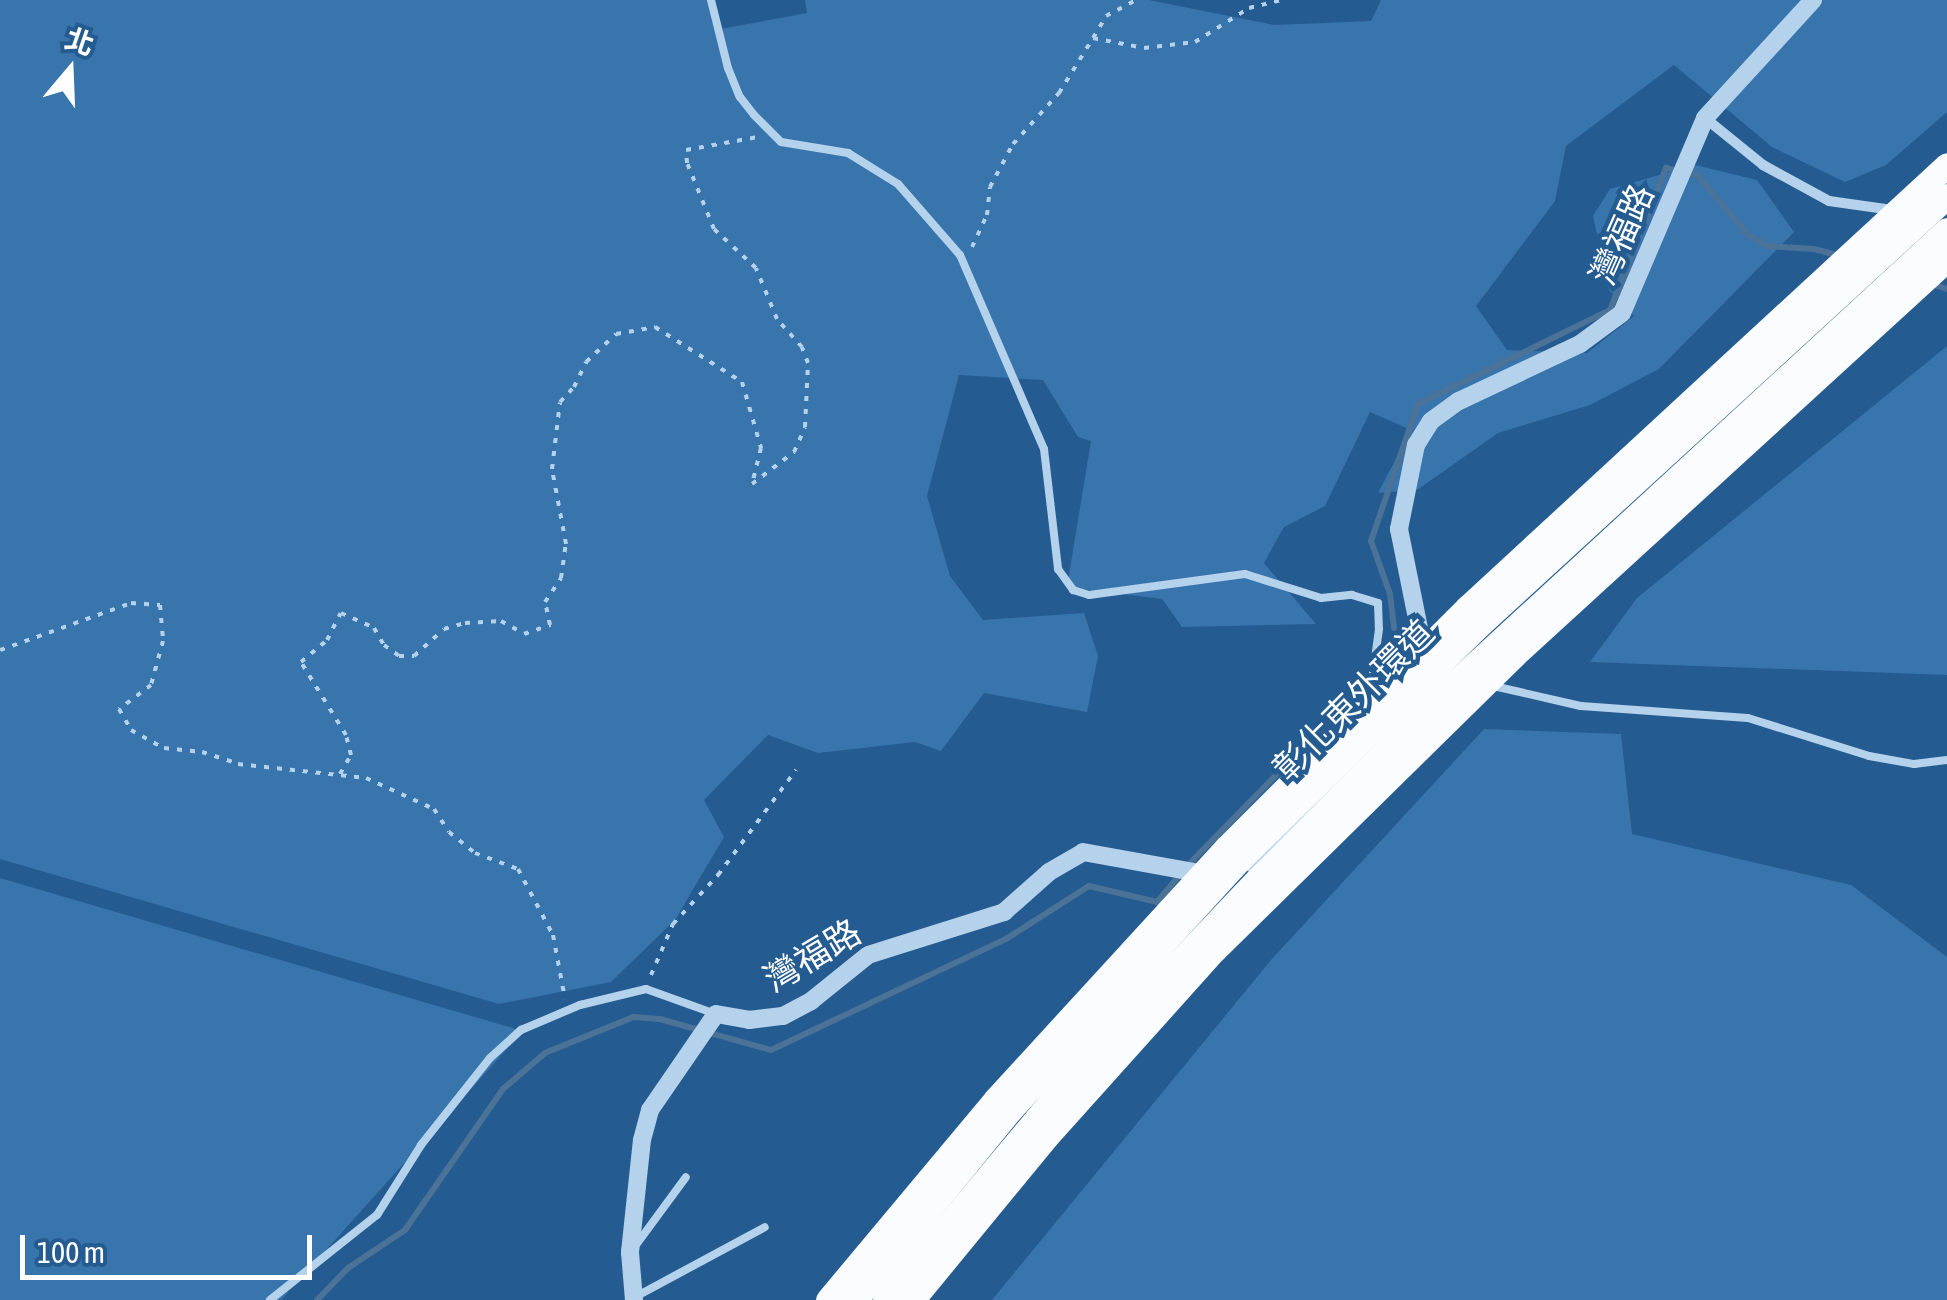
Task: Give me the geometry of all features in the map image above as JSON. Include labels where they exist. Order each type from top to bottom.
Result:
[{"type":"main road","points":[[828,1300],[996,1099],[1226,848],[1467,608],[1947,165]]},
{"type":"main road","name":"彰化東外環道","points":[[855,1300],[1010,1110],[1239,860],[1481,623],[1947,196]]},
{"type":"main road","name":"彰化東外環道","points":[[885,1300],[1085,1061],[1258,879],[1434,702],[1947,230]]},
{"type":"main road","points":[[912,1300],[1046,1137],[1214,950],[1500,667],[1947,259]]},
{"type":"street","name":"灣福路","points":[[716,1014],[749,1020],[783,1016],[811,1001],[868,955],[1004,912],[1049,872],[1083,852],[1210,875],[1233,873],[1266,850],[1405,712],[1426,654],[1398,529],[1416,445],[1432,421],[1459,401],[1580,344],[1622,313],[1704,118],[1813,0]]},
{"type":"street","points":[[1704,118],[1763,165],[1830,202],[1900,211],[1947,188]]},
{"type":"street","name":"灣福路","points":[[1162,867],[1216,868],[1229,860],[1385,704],[1426,654]]},
{"type":"street","points":[[634,1299],[630,1252],[642,1140],[650,1110],[716,1014]]},
{"type":"lane","points":[[710,0],[740,96],[781,142],[848,153],[898,184],[960,255],[1044,449],[1058,570],[1074,590],[1089,595],[1245,574],[1320,598],[1352,595],[1378,603],[1380,629],[1370,688],[1385,704]]},
{"type":"lane","points":[[1426,654],[1501,692],[1582,706],[1748,718],[1868,756],[1914,764],[1947,760]]},
{"type":"lane","points":[[270,1300],[376,1214],[422,1145],[490,1058],[521,1030],[580,1004],[646,989],[716,1014]]},
{"type":"lane","points":[[630,1252],[686,1177]]},
{"type":"lane","points":[[634,1299],[765,1227]]},
{"type":"path","points":[[960,255],[977,244],[990,187],[1013,144],[1059,94],[1106,16],[1136,0]]},
{"type":"path","points":[[1093,38],[1144,48],[1195,42],[1248,8],[1280,0]]},
{"type":"path","points":[[340,774],[351,755],[346,735],[301,662],[328,640],[330,626],[341,613],[374,628],[384,645],[399,656],[414,656],[444,629],[465,622],[501,622],[524,634],[550,625],[545,602],[560,578],[566,544],[552,469],[560,402],[586,362],[616,334],[655,327],[742,382],[761,448],[752,484],[794,452],[805,427],[808,363],[802,347],[777,319],[756,268],[714,229],[687,163],[686,150],[738,142],[772,130]]},
{"type":"path","points":[[0,650],[131,602],[160,605],[164,641],[151,685],[119,709],[131,730],[164,748],[202,752],[238,764],[366,778],[434,810],[450,832],[475,853],[518,869],[553,935],[567,1012]]},
{"type":"path","points":[[646,989],[673,924],[718,875],[796,770]]},
{"type":"shaded area","points":[[0,0],[713,0],[715,30],[807,13],[805,0],[1149,0],[1274,25],[1371,21],[1381,0],[1947,0],[1947,112],[1886,165],[1845,182],[1772,147],[1674,65],[1566,146],[1555,201],[1476,306],[1507,350],[1587,353],[1634,316],[1609,290],[1593,216],[1610,189],[1695,165],[1757,180],[1794,232],[1659,369],[1590,405],[1498,433],[1417,490],[1378,493],[1411,430],[1370,412],[1325,506],[1284,527],[1264,563],[1316,624],[1182,627],[1162,599],[1067,587],[1091,441],[1078,437],[1043,380],[959,375],[927,496],[950,576],[983,620],[1084,613],[1098,656],[1087,712],[984,693],[941,751],[915,742],[818,753],[768,735],[704,800],[724,837],[675,920],[611,982],[499,1004],[0,859]]},
{"type":"shaded area","points":[[1947,346],[1947,675],[1590,662],[1637,598]]},
{"type":"shaded area","points":[[1484,729],[1621,734],[1632,834],[1851,885],[1947,957],[1947,1300],[992,1300],[1271,960]]},
{"type":"shaded area","points":[[0,878],[523,1031],[281,1300],[0,1300]]},
{"type":"waterway","points":[[1188,865],[1374,675],[1395,635],[1390,594],[1371,541],[1418,404],[1610,310],[1666,168],[1697,175],[1748,235],[1767,246],[1814,249],[1836,255]]},
{"type":"waterway","points":[[1929,283],[1947,289]]},
{"type":"waterway","points":[[317,1300],[348,1268],[405,1230],[503,1089],[545,1053],[633,1017],[660,1019],[771,1050],[1006,939],[1089,886],[1157,902],[1180,875]]}]
